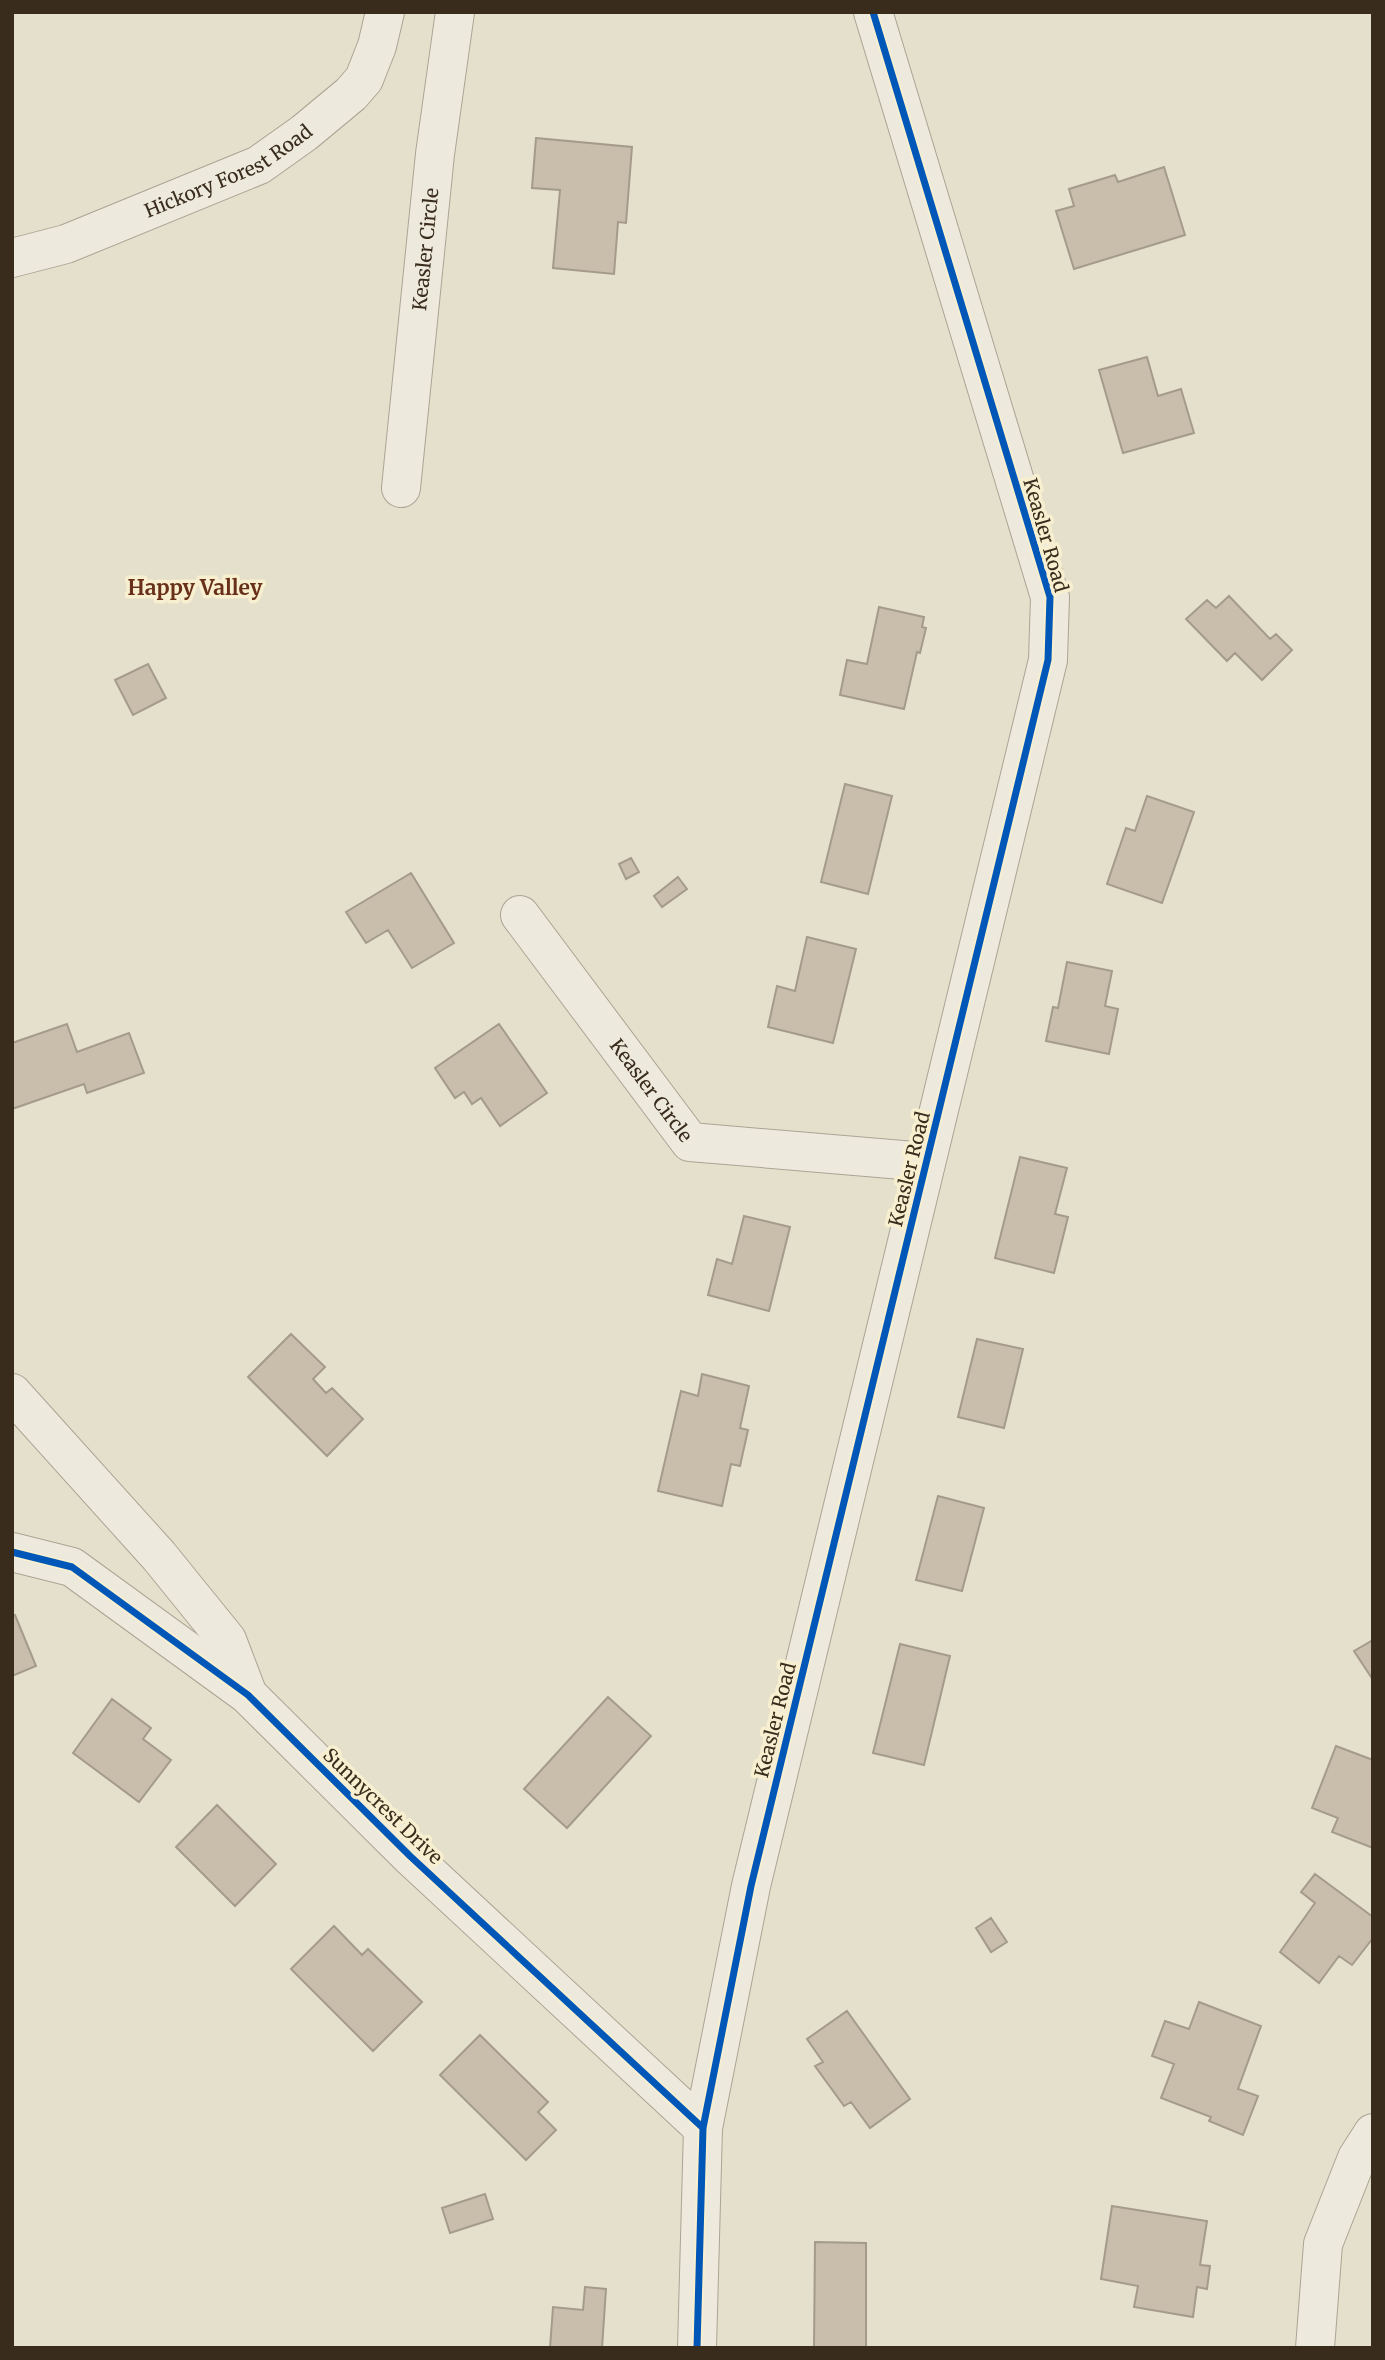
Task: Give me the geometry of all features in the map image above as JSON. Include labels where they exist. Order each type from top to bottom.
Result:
[{"type":"street","name":"Hickory Forest Road","points":[[12,258],[66,244],[259,165],[304,133],[351,94],[364,79],[377,46],[385,12]]},
{"type":"street","name":"Keasler Circle","points":[[401,488],[435,154],[455,12]]},
{"type":"street","name":"Keasler Road","points":[[697,2348],[703,2128],[751,1886],[1048,660],[1050,597],[873,12]]},
{"type":"street","name":"Keasler Circle","points":[[520,915],[690,1142],[926,1161]]},
{"type":"street","points":[[12,1393],[159,1556],[227,1640],[248,1695]]},
{"type":"street","name":"Sunnycrest Drive","points":[[12,1552],[72,1567],[248,1695],[410,1856],[703,2128]]},
{"type":"street","points":[[1315,2348],[1323,2244],[1357,2158],[1373,2133]]},
{"type":"building","points":[[536,138],[632,147],[626,223],[618,222],[614,274],[553,268],[560,190],[532,188]]},
{"type":"building","points":[[1164,167],[1185,235],[1074,269],[1056,211],[1074,206],[1069,189],[1115,175],[1118,182]]},
{"type":"building","points":[[1147,357],[1158,396],[1181,389],[1194,433],[1123,453],[1099,370]]},
{"type":"building","points":[[1229,596],[1270,639],[1276,634],[1292,650],[1262,680],[1235,653],[1227,661],[1186,619],[1207,600],[1216,608]]},
{"type":"building","points":[[879,607],[924,617],[922,627],[926,628],[920,653],[917,652],[904,709],[840,695],[847,660],[867,664]]},
{"type":"building","points":[[148,664],[166,698],[133,715],[115,680]]},
{"type":"building","points":[[845,784],[892,796],[868,894],[821,882]]},
{"type":"building","points":[[1147,796],[1194,812],[1162,903],[1107,884],[1126,828],[1135,831]]},
{"type":"building","points":[[631,858],[639,872],[626,879],[619,864]]},
{"type":"building","points":[[411,873],[454,943],[412,968],[388,930],[366,943],[346,912]]},
{"type":"building","points":[[678,877],[687,889],[662,907],[654,896]]},
{"type":"building","points":[[807,937],[856,949],[833,1043],[768,1027],[777,986],[795,991]]},
{"type":"building","points":[[1067,962],[1112,971],[1105,1006],[1118,1009],[1109,1054],[1046,1041],[1053,1007],[1058,1008]]},
{"type":"building","points":[[67,1024],[77,1052],[129,1033],[144,1073],[87,1093],[84,1084],[12,1109],[12,1043]]},
{"type":"building","points":[[499,1024],[547,1093],[500,1126],[481,1098],[472,1104],[464,1092],[455,1098],[435,1068]]},
{"type":"building","points":[[1020,1157],[1067,1168],[1055,1214],[1068,1217],[1054,1273],[995,1258]]},
{"type":"building","points":[[744,1216],[790,1227],[769,1311],[708,1295],[717,1259],[732,1264]]},
{"type":"building","points":[[291,1334],[325,1367],[313,1379],[326,1393],[332,1388],[363,1419],[327,1456],[248,1377]]},
{"type":"building","points":[[977,1339],[1023,1349],[1004,1428],[958,1417]]},
{"type":"building","points":[[702,1374],[749,1386],[740,1428],[748,1430],[740,1466],[731,1464],[722,1506],[658,1491],[681,1391],[698,1396]]},
{"type":"building","points":[[938,1496],[984,1508],[962,1591],[916,1580]]},
{"type":"building","points":[[15,1615],[36,1666],[12,1676],[12,1616]]},
{"type":"building","points":[[1373,1640],[1373,1680],[1354,1651]]},
{"type":"building","points":[[900,1644],[950,1656],[924,1765],[873,1753]]},
{"type":"building","points":[[608,1697],[651,1736],[567,1828],[524,1789]]},
{"type":"building","points":[[112,1699],[151,1728],[143,1739],[171,1760],[139,1802],[73,1753]]},
{"type":"building","points":[[1336,1746],[1373,1760],[1373,1848],[1332,1832],[1338,1818],[1312,1808]]},
{"type":"building","points":[[217,1805],[276,1864],[235,1906],[176,1847]]},
{"type":"building","points":[[1315,1874],[1373,1917],[1373,1938],[1352,1965],[1339,1956],[1319,1983],[1280,1952],[1315,1903],[1301,1892]]},
{"type":"building","points":[[991,1918],[1007,1942],[991,1952],[976,1928]]},
{"type":"building","points":[[334,1926],[362,1955],[368,1949],[422,2002],[373,2051],[291,1969]]},
{"type":"building","points":[[1199,2002],[1261,2026],[1238,2089],[1258,2096],[1243,2135],[1209,2121],[1211,2117],[1161,2098],[1174,2064],[1152,2056],[1165,2021],[1189,2029]]},
{"type":"building","points":[[847,2011],[910,2099],[870,2128],[851,2102],[844,2106],[815,2066],[823,2062],[807,2039]]},
{"type":"building","points":[[480,2035],[548,2102],[538,2112],[556,2130],[526,2160],[440,2075]]},
{"type":"building","points":[[485,2194],[493,2219],[450,2233],[442,2208]]},
{"type":"building","points":[[1112,2206],[1207,2221],[1200,2265],[1210,2266],[1207,2289],[1197,2287],[1193,2317],[1134,2307],[1138,2286],[1101,2279]]},
{"type":"building","points":[[815,2242],[866,2243],[866,2348],[814,2348]]},
{"type":"building","points":[[585,2287],[606,2289],[602,2348],[550,2348],[553,2307],[583,2310]]},
{"type":"cycle path","points":[[697,2348],[703,2128],[751,1886],[1048,660],[1050,597],[873,12]]},
{"type":"cycle path","points":[[12,1552],[72,1567],[248,1695],[410,1856],[703,2128]]},
{"type":"district","name":"Happy Valley","points":[[195,587]]}]
